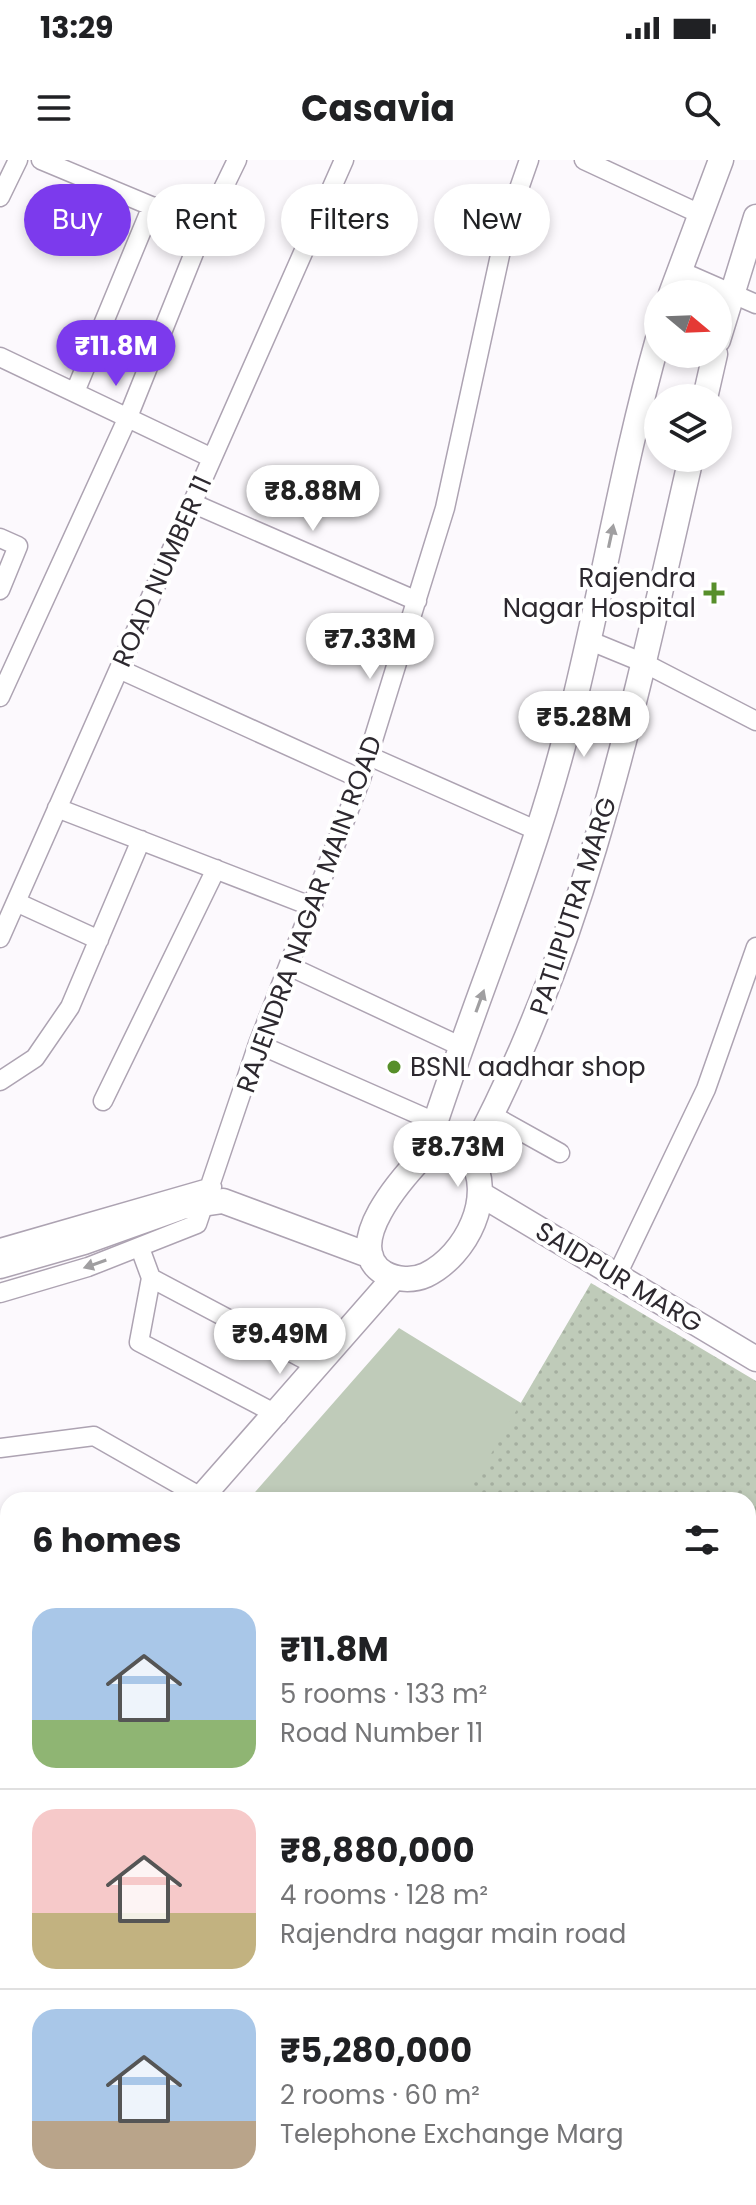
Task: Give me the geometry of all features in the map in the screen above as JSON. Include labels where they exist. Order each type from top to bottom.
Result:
[{"type":"main road","points":[[675,280],[721,160]]},
{"type":"main road","points":[[732,289],[756,217]]},
{"type":"main road","points":[[425,1154],[444,1152],[470,1156],[478,1169],[482,1195],[476,1216],[442,1264],[424,1276],[393,1279],[378,1269],[371,1256],[374,1222],[397,1184],[425,1154],[538,831],[588,640],[650,368]]},
{"type":"main road","name":"PATLIPUTRA MARG","points":[[470,1156],[537,1019],[591,857],[644,663],[688,472]]},
{"type":"main road","name":"SAIDPUR MARG","points":[[482,1195],[756,1359]]},
{"type":"main road","points":[[0,1266],[205,1198],[237,1203],[371,1256]]},
{"type":"main road","points":[[334,1242],[374,1222]]},
{"type":"main road","points":[[206,1492],[278,1415],[393,1279]]},
{"type":"street","points":[[0,197],[18,160]]},
{"type":"street","points":[[41,160],[147,204]]},
{"type":"street","points":[[225,184],[237,160]]},
{"type":"street","name":"ROAD NUMBER 11","points":[[0,938],[344,160]]},
{"type":"street","name":"RAJENDRA NAGAR MAIN ROAD","points":[[205,1198],[258,1044],[369,756],[445,508],[507,223],[529,160]]},
{"type":"street","points":[[584,160],[700,214]]},
{"type":"street","points":[[75,392],[147,218]]},
{"type":"street","points":[[0,697],[128,417],[193,256]]},
{"type":"street","points":[[678,270],[702,280]]},
{"type":"street","points":[[732,292],[756,304]]},
{"type":"street","points":[[0,357],[212,458]]},
{"type":"street","points":[[192,503],[417,601]]},
{"type":"street","points":[[0,538],[18,546],[0,590]]},
{"type":"street","points":[[588,640],[644,663],[756,721]]},
{"type":"street","points":[[119,669],[361,779]]},
{"type":"street","points":[[369,756],[538,831]]},
{"type":"street","points":[[57,808],[313,907]]},
{"type":"street","points":[[0,1081],[35,1058],[70,1007],[141,840]]},
{"type":"street","points":[[103,1101],[216,869]]},
{"type":"street","points":[[16,902],[99,940]]},
{"type":"street","points":[[617,1275],[706,1089],[756,947]]},
{"type":"street","points":[[289,966],[462,1047]]},
{"type":"street","points":[[258,1044],[435,1122]]},
{"type":"street","points":[[492,1115],[560,1153]]},
{"type":"street","points":[[0,1248],[205,1198]]},
{"type":"street","points":[[0,1293],[140,1248],[197,1224],[205,1198]]},
{"type":"street","points":[[140,1248],[151,1278],[139,1342],[278,1415]]},
{"type":"street","points":[[151,1278],[319,1367]]},
{"type":"street","points":[[0,1448],[94,1436],[188,1492]]},
{"type":"green space","points":[[591,1283],[756,1381],[756,1492],[480,1492],[471,1488]]},
{"type":"green space","points":[[399,1328],[521,1403],[756,1383],[756,1492],[255,1492]]},
{"type":"place","name":"Rajendra Nagar Hospital","points":[[714,593]]},
{"type":"place","name":"BSNL aadhar shop","points":[[394,1067]]}]
